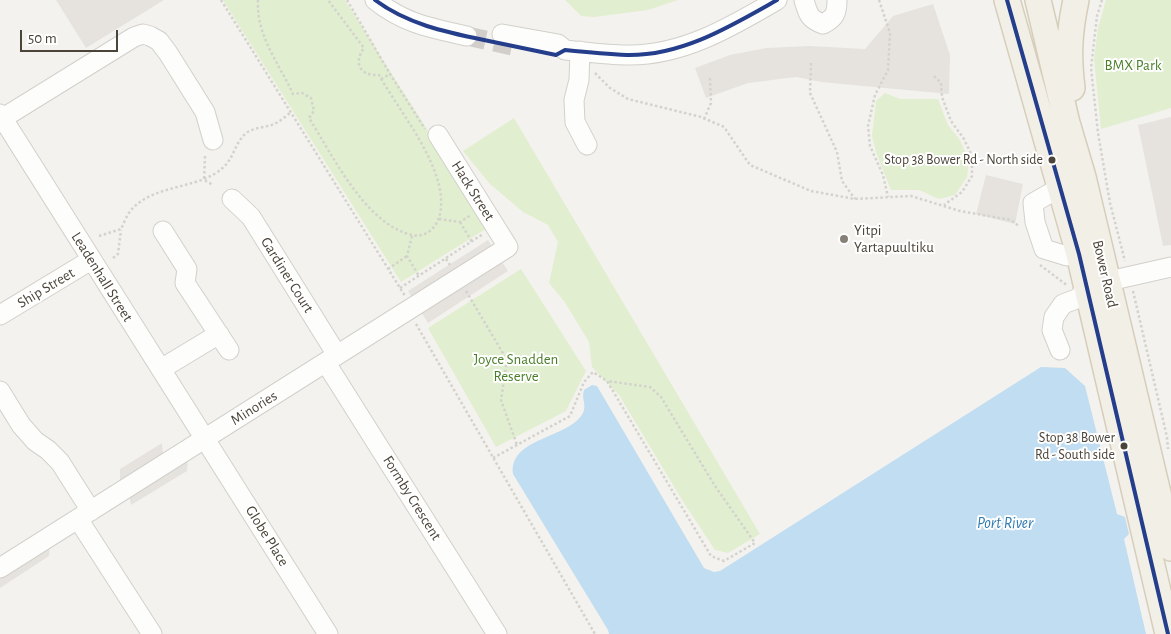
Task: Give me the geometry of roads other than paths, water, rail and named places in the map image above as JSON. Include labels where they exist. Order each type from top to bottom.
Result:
[{"type":"main road","name":"Bower Road","points":[[1007,0],[1072,182],[1171,548]]},
{"type":"main road","name":"Bower Road","points":[[1038,0],[1067,123],[1079,254],[1099,283],[1168,634]]},
{"type":"main road","points":[[1072,182],[1068,57],[1070,27],[1076,0]]},
{"type":"street","points":[[375,0],[384,8],[408,22],[462,30],[410,12],[385,0]]},
{"type":"street","points":[[507,40],[558,44],[573,51],[628,55],[658,52],[680,47],[722,32],[777,0]]},
{"type":"street","points":[[804,0],[808,13],[814,20],[823,24],[833,19],[837,12],[837,0]]},
{"type":"street","points":[[1,116],[134,37],[143,34],[159,41],[204,112],[209,148]]},
{"type":"street","points":[[573,51],[579,80],[574,100],[576,122],[588,145]]},
{"type":"street","name":"Leadenhall Street","points":[[1,116],[206,438]]},
{"type":"street","name":"Hack Street","points":[[438,135],[508,247]]},
{"type":"street","points":[[1072,182],[1033,203],[1036,222],[1044,249],[1067,256],[1079,254]]},
{"type":"street","name":"Gardiner Court","points":[[232,199],[251,217],[332,359]]},
{"type":"street","points":[[163,231],[187,269],[185,283],[230,350]]},
{"type":"street","name":"Minories","points":[[0,568],[508,247]]},
{"type":"street","name":"Ship Street","points":[[0,315],[91,260]]},
{"type":"street","points":[[1060,350],[1052,330],[1054,317],[1063,304],[1079,298],[1099,283],[1170,270]]},
{"type":"street","points":[[161,369],[219,334]]},
{"type":"street","name":"Formby Crescent","points":[[332,359],[498,634]]},
{"type":"street","points":[[0,391],[20,425],[35,441],[60,462],[85,515],[152,634]]},
{"type":"street","name":"Globe Place","points":[[206,438],[328,634]]},
{"type":"water","name":"Port River","points":[[1041,367],[1065,368],[1085,386],[1117,514],[1125,517],[1129,534],[1124,539],[1146,634],[609,634],[513,474],[514,462],[520,453],[530,445],[576,422],[584,410],[584,390],[592,385],[597,386],[704,568],[714,572],[720,571]]},
{"type":"tunnel","points":[[467,36],[512,46]]},
{"type":"place","name":"Stop 38 Bower Rd - North side","points":[[1052,160]]},
{"type":"place","name":"Yitpi Yartapuultiku","points":[[844,239]]},
{"type":"place","name":"Stop 38 Bower Rd - South side","points":[[1124,446]]},
{"type":"park label","name":"BMX Park","points":[[1133,65]]},
{"type":"park label","name":"Joyce Snadden Reserve","points":[[516,368]]}]
